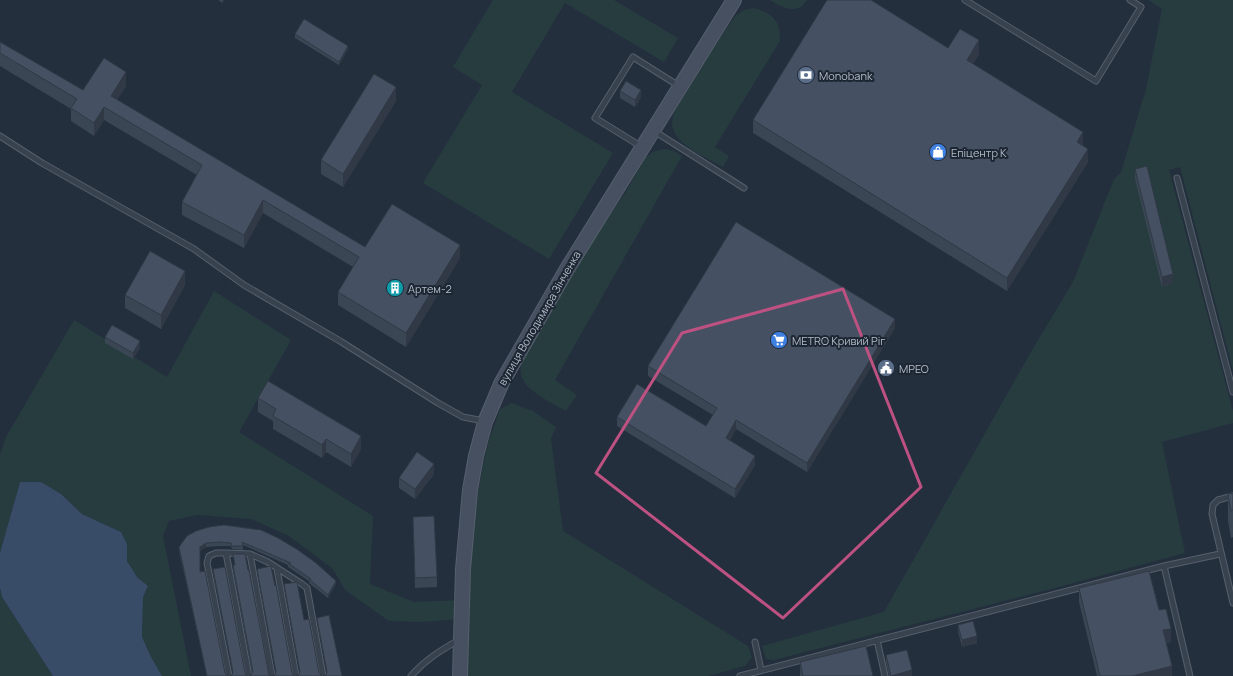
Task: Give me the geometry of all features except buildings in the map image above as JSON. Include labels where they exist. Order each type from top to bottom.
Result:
[{"type":"main road","name":"вулиця Володимира Зінченка","points":[[460,676],[463,569],[470,490],[476,456],[485,422],[502,382],[566,269],[734,0]]},
{"type":"lane","points":[[965,0],[1096,81],[1142,7],[1130,0]]},
{"type":"lane","points":[[642,147],[595,118],[633,57],[679,86]]},
{"type":"lane","points":[[652,130],[744,188]]},
{"type":"lane","points":[[0,136],[42,163],[194,249],[244,285],[340,341],[438,403],[463,417],[485,422]]},
{"type":"lane","points":[[1177,178],[1233,392]]},
{"type":"lane","points":[[1233,496],[1218,500],[1213,505],[1212,514],[1220,554],[1233,603]]},
{"type":"lane","points":[[229,676],[207,563],[209,556],[216,553],[250,554],[268,562],[306,588],[323,676]]},
{"type":"lane","points":[[226,553],[249,676]]},
{"type":"lane","points":[[250,554],[272,676]]},
{"type":"lane","points":[[740,676],[755,674],[761,670],[1164,566],[1220,554]]},
{"type":"lane","points":[[1164,566],[1190,676]]},
{"type":"lane","points":[[277,569],[296,676]]},
{"type":"lane","points":[[411,676],[430,657],[442,649],[461,640]]},
{"type":"lane","points":[[877,640],[884,676]]},
{"type":"lane","points":[[755,642],[761,670]]},
{"type":"highlighted area","points":[[843,289],[921,487],[783,618],[596,473],[682,333]]},
{"type":"green space","points":[[493,0],[614,0],[678,38],[664,62],[565,3],[512,92],[613,153],[549,259],[423,183],[482,85],[453,67]]},
{"type":"green space","points":[[770,0],[807,0],[799,8],[790,9],[780,6]]},
{"type":"green space","points":[[1148,0],[1233,0],[1233,371],[1180,167],[1169,170],[1233,411],[1233,423],[1162,442],[1185,553],[774,660],[766,659],[762,646],[884,612],[1032,350],[1073,282],[1114,179],[1121,172],[1146,89],[1162,9]]},
{"type":"green space","points":[[753,8],[765,12],[774,18],[779,28],[780,41],[715,147],[729,156],[723,167],[695,152],[678,138],[672,121],[675,111],[698,71],[735,16],[744,10]]},
{"type":"green space","points":[[665,149],[674,151],[682,156],[555,380],[577,395],[566,411],[539,396],[527,386],[521,374],[521,364],[592,240],[625,193],[646,157],[653,152]]},
{"type":"green space","points":[[214,291],[291,340],[239,432],[373,516],[370,584],[414,602],[462,600],[461,619],[422,622],[389,621],[345,590],[333,569],[289,536],[251,519],[197,515],[169,521],[163,536],[191,676],[162,676],[142,637],[143,597],[148,586],[137,577],[127,561],[127,544],[121,532],[82,514],[61,494],[20,482],[0,553],[0,454],[6,437],[74,320],[167,377]]},
{"type":"green space","points":[[512,403],[533,411],[556,427],[551,439],[563,531],[748,646],[752,657],[745,666],[708,676],[465,676],[470,568],[479,488],[487,448],[500,409]]},
{"type":"green space","points":[[0,588],[2,597],[53,676],[0,676]]},
{"type":"water","points":[[20,482],[41,482],[61,494],[82,514],[121,532],[127,544],[127,561],[137,577],[148,586],[143,597],[142,637],[162,676],[53,676],[2,597],[0,588],[0,553]]},
{"type":"place","name":"Monobank","points":[[806,75]]},
{"type":"place","name":"Епіцентр К","points":[[938,152]]},
{"type":"place","name":"Артем-2","points":[[395,288]]},
{"type":"place","name":"METRO Кривий Ріг","points":[[779,340]]},
{"type":"place","name":"МРЕО","points":[[886,368]]}]
